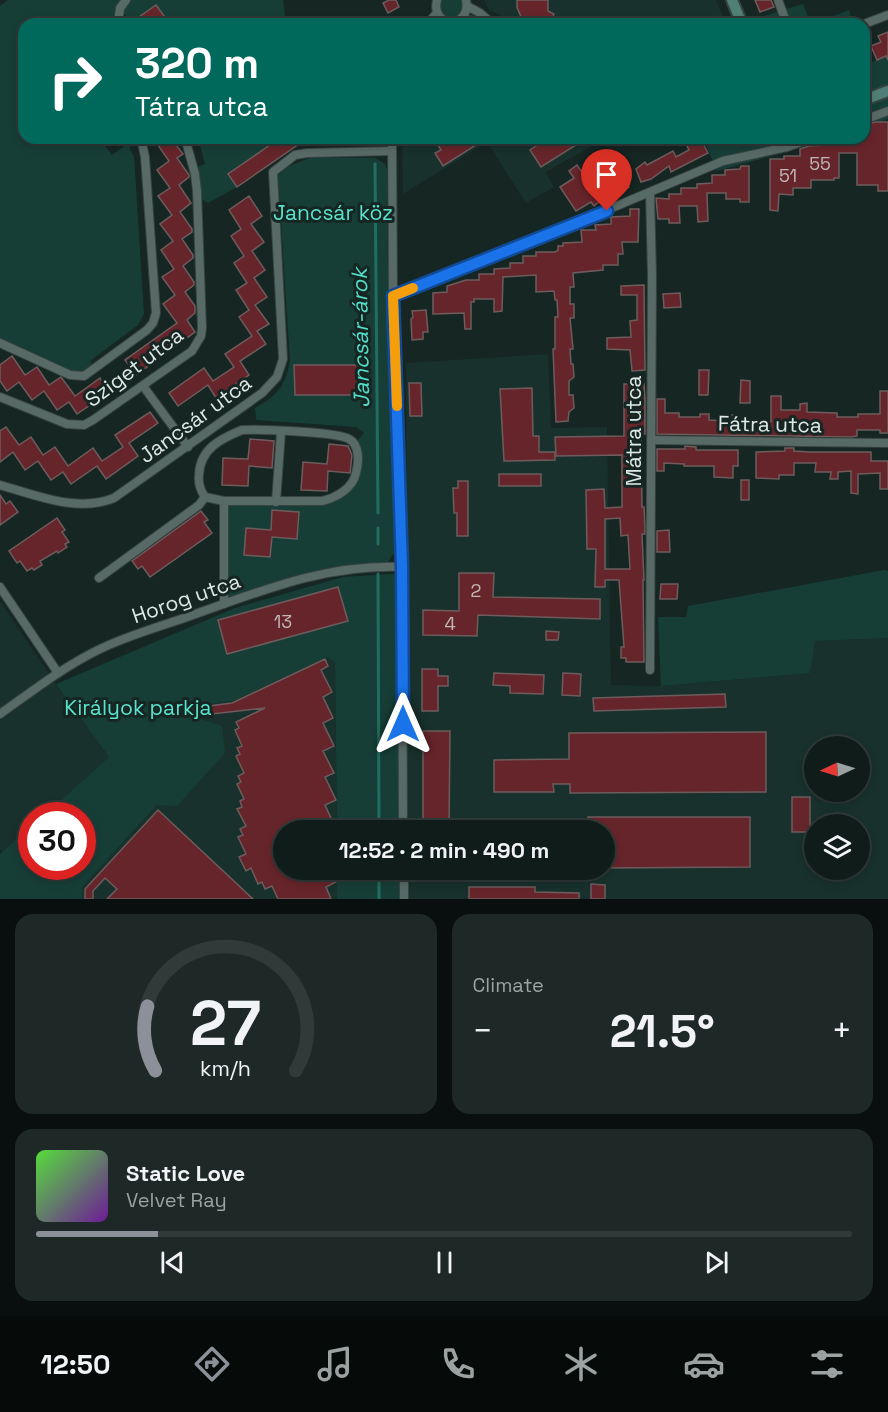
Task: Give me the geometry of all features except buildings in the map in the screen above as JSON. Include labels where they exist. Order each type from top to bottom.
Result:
[{"type":"main road","points":[[732,0],[740,18]]},
{"type":"main road","points":[[870,98],[888,91]]},
{"type":"street","points":[[119,18],[120,8],[126,0]]},
{"type":"street","points":[[429,0],[436,6]]},
{"type":"street","points":[[778,0],[785,18]]},
{"type":"street","points":[[462,18],[467,3],[486,18]]},
{"type":"street","points":[[870,22],[888,15]]},
{"type":"street","points":[[870,118],[888,111]]},
{"type":"street","points":[[0,343],[76,376],[90,373],[153,323],[156,313],[142,144]]},
{"type":"street","name":"Sziget utca","points":[[0,397],[76,426],[93,420],[192,351],[201,336],[202,328],[197,191],[187,144]]},
{"type":"street","points":[[392,144],[393,296],[402,567],[403,820]]},
{"type":"street","points":[[393,296],[522,246],[732,158],[796,144]]},
{"type":"street","name":"Jancsár utca","points":[[0,485],[71,503],[101,503],[114,498],[262,393],[271,385],[281,369],[283,359],[273,172],[296,155],[307,153],[392,151]]},
{"type":"street","name":"Mátra utca","points":[[650,193],[652,265],[650,670]]},
{"type":"street","points":[[143,386],[188,447]]},
{"type":"street","points":[[242,430],[330,435],[350,439],[355,444],[357,467],[351,484],[332,499],[312,502],[276,502],[224,501],[205,497],[200,491],[198,482],[202,457],[207,450],[242,430]]},
{"type":"street","points":[[276,502],[281,432]]},
{"type":"street","name":"Fátra utca","points":[[651,440],[888,443]]},
{"type":"street","points":[[99,578],[199,505],[205,497]]},
{"type":"street","points":[[224,501],[224,604]]},
{"type":"street","name":"Horog utca","points":[[0,714],[58,673],[114,643],[319,573],[385,566],[402,567]]},
{"type":"street","points":[[0,587],[58,673]]},
{"type":"street","points":[[404,880],[404,899]]},
{"type":"shaded area","points":[[484,0],[716,0],[724,18],[505,18],[488,9]]},
{"type":"shaded area","points":[[402,144],[484,144],[403,194]]},
{"type":"shaded area","points":[[488,144],[595,144],[546,172],[554,187],[526,203]]},
{"type":"shaded area","points":[[548,354],[551,428],[607,427],[611,685],[661,686],[810,673],[814,641],[888,638],[888,899],[408,899],[408,880],[615,880],[615,820],[408,820],[406,363]]},
{"type":"shaded area","points":[[0,601],[109,757],[59,802],[18,802],[18,838],[2,852],[0,849]]},
{"type":"shaded area","points":[[328,657],[335,661],[337,820],[273,820],[273,880],[337,880],[337,899],[83,899],[82,887],[88,880],[96,880],[96,872],[157,805],[191,716],[192,705],[233,701]]},
{"type":"green space","points":[[8,0],[122,0],[117,6],[114,18],[18,18],[18,144],[104,144],[112,155],[127,144],[135,144],[129,148],[134,156],[144,314],[138,325],[90,361],[95,369],[77,376],[0,343],[0,6]]},
{"type":"green space","points":[[127,0],[283,0],[285,18],[128,18],[120,8]]},
{"type":"green space","points":[[442,0],[461,0],[463,5],[460,14],[452,18],[443,15],[440,7]]},
{"type":"green space","points":[[803,4],[809,18],[757,18]]},
{"type":"green space","points":[[849,10],[851,18],[828,18]]},
{"type":"green space","points":[[888,56],[888,119],[870,126],[870,63]]},
{"type":"green space","points":[[200,144],[271,144],[228,174],[237,187],[208,203],[200,196],[197,187],[197,167],[205,164]]},
{"type":"green space","points":[[706,144],[815,144],[716,171]]},
{"type":"green space","name":"Jancsár köz","points":[[312,157],[375,158],[385,164],[387,170],[387,243],[397,549],[385,566],[319,573],[224,604],[224,501],[332,499],[356,476],[355,444],[364,433],[356,427],[256,420],[255,408],[275,394],[283,384],[290,361],[278,175],[287,167]]},
{"type":"green space","points":[[888,571],[888,638],[815,641],[810,673],[661,686],[658,617],[686,617],[688,606]]},
{"type":"green space","name":"Királyok parkja","points":[[406,573],[408,820],[337,820],[335,662],[328,657],[233,701],[192,706],[191,716],[222,726],[225,753],[177,806],[157,805],[96,872],[96,802],[59,802],[109,757],[56,684],[235,608],[343,577]]},
{"type":"green space","name":"Királyok parkja","points":[[18,838],[18,880],[88,880],[82,887],[83,899],[0,899],[0,854]]},
{"type":"green space","points":[[337,880],[408,880],[408,899],[337,899]]},
{"type":"waterway","name":"Jancsár-árok","points":[[375,164],[378,513]]},
{"type":"waterway","name":"Jancsár-árok","points":[[378,528],[378,544]]},
{"type":"waterway","name":"Jancsár-árok","points":[[378,574],[379,820]]},
{"type":"waterway","name":"Jancsár-árok","points":[[379,880],[379,899]]},
{"type":"slow traffic","points":[[397,406],[393,296],[413,288]]},
{"type":"route","points":[[403,724],[402,567],[393,296],[607,211]]}]
